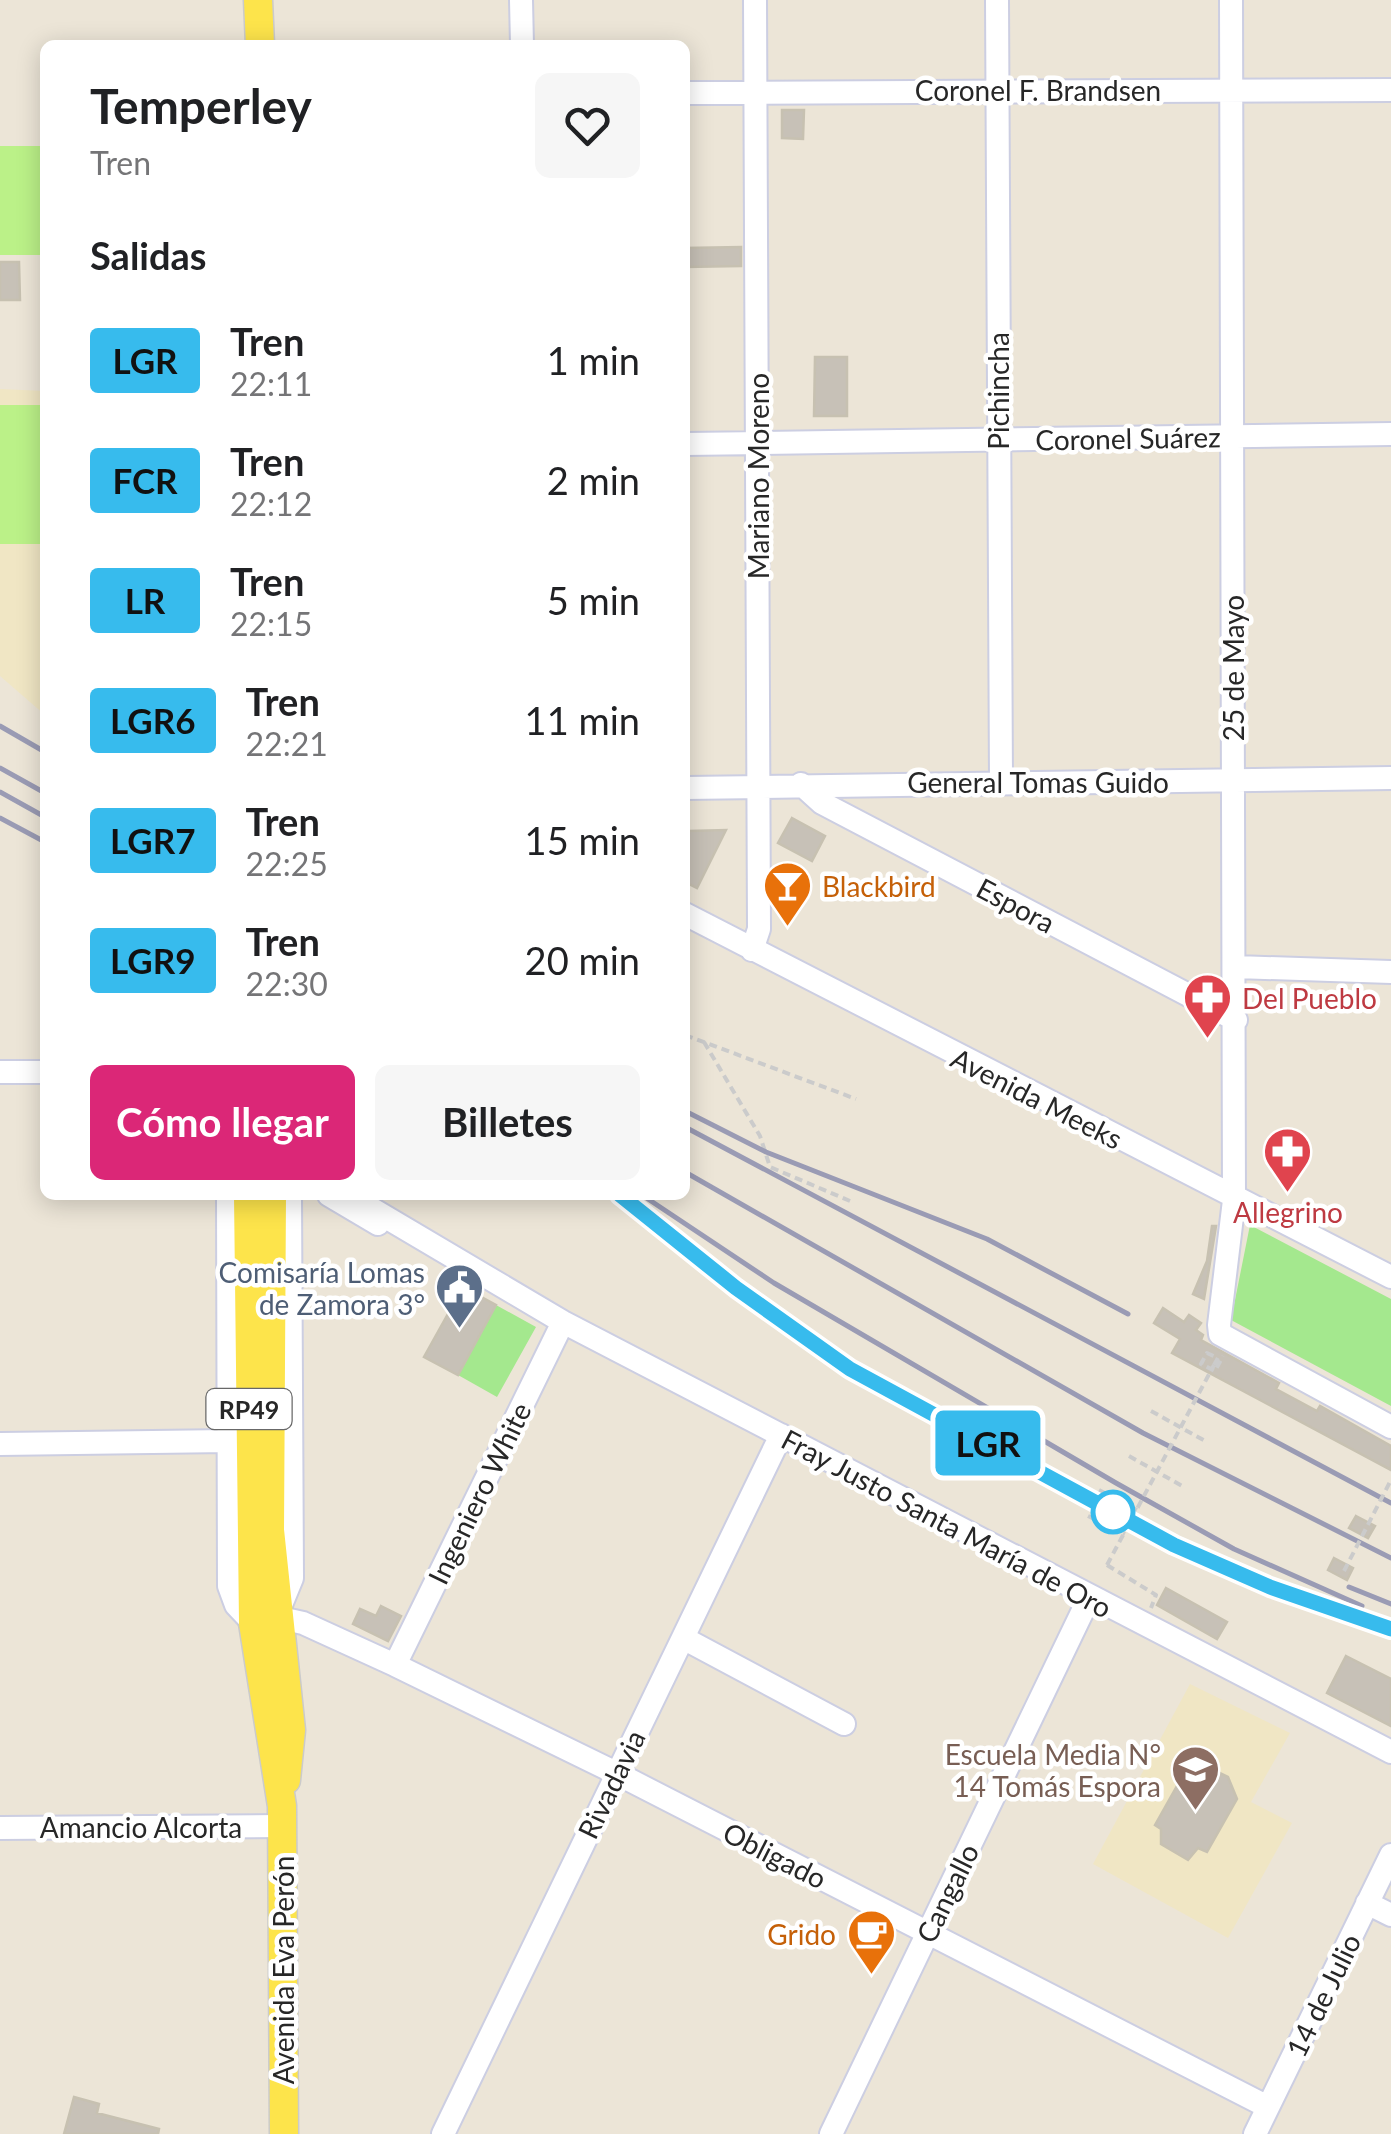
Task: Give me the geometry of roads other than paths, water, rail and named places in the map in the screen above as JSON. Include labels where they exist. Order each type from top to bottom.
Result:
[{"type":"main road","points":[[258,0],[260,40]]},
{"type":"main road","name":"RP49","points":[[248,1200],[264,1620],[291,1730],[282,1816]]},
{"type":"main road","name":"RP49","points":[[264,1620],[287,1200]]},
{"type":"main road","name":"Avenida Eva Perón","points":[[282,1816],[284,2134]]},
{"type":"street","points":[[522,0],[522,40]]},
{"type":"street","name":"Mariano Moreno","points":[[752,950],[758,929],[756,0]]},
{"type":"street","name":"Pichincha","points":[[997,0],[1001,781]]},
{"type":"street","name":"25 de Mayo","points":[[1231,0],[1236,1020],[1234,1200],[1222,1343],[1391,1427]]},
{"type":"street","name":"Coronel F. Brandsen","points":[[690,93],[1391,90]]},
{"type":"street","name":"Coronel Suárez","points":[[690,444],[1391,434]]},
{"type":"street","name":"General Tomas Guido","points":[[690,788],[1391,778]]},
{"type":"street","name":"Espora","points":[[801,784],[822,802],[1236,1020]]},
{"type":"street","name":"Avenida Meeks","points":[[690,917],[1234,1200],[1391,1277]]},
{"type":"street","points":[[1236,967],[1391,972]]},
{"type":"street","points":[[0,1072],[40,1072]]},
{"type":"street","points":[[228,1200],[229,1586],[236,1605],[264,1620]]},
{"type":"street","name":"Fray Justo Santa María de Oro","points":[[363,1203],[563,1322],[1391,1752]]},
{"type":"street","name":"Ingeniero White","points":[[395,1665],[563,1322]]},
{"type":"street","name":"Rivadavia","points":[[443,2134],[782,1436]]},
{"type":"street","points":[[0,1444],[228,1441]]},
{"type":"street","name":"Cangallo","points":[[831,2134],[1089,1598]]},
{"type":"street","name":"Obligado","points":[[264,1620],[303,1623],[395,1665],[616,1773],[1268,2107]]},
{"type":"street","points":[[683,1638],[844,1724]]},
{"type":"street","name":"Amancio Alcorta","points":[[0,1828],[282,1816]]},
{"type":"street","name":"14 de Julio","points":[[1254,2134],[1391,1855]]},
{"type":"street","points":[[1367,1903],[1391,1915]]},
{"type":"railway","points":[[0,726],[40,749]]},
{"type":"railway","points":[[0,768],[40,790]]},
{"type":"railway","points":[[0,792],[40,814]]},
{"type":"railway","points":[[0,818],[40,839]]},
{"type":"railway","points":[[690,1114],[766,1152],[987,1239],[1128,1314]]},
{"type":"railway","points":[[690,1130],[1391,1503]]},
{"type":"railway","points":[[690,1175],[1143,1433],[1391,1558]]},
{"type":"railway","points":[[626,1200],[736,1288],[850,1369],[1175,1545],[1270,1587],[1391,1629]]},
{"type":"railway","points":[[650,1200],[774,1283],[1116,1483],[1234,1549],[1362,1606]]},
{"type":"railway","points":[[1349,1587],[1391,1604]]},
{"type":"train","name":"LGR","points":[[626,1200],[736,1288],[850,1369],[1174,1545],[1270,1587],[1391,1629]]},
{"type":"place","name":"Blackbird","points":[[787,928]]},
{"type":"place","name":"Del Pueblo","points":[[1207,1040]]},
{"type":"place","name":"Allegrino","points":[[1288,1194]]},
{"type":"place","name":"Comisaría Lomas de Zamora 3°","points":[[460,1330]]},
{"type":"place","name":"Escuela Media N° 14 Tomás Espora","points":[[1196,1812]]},
{"type":"place","name":"Grido","points":[[871,1976]]}]
